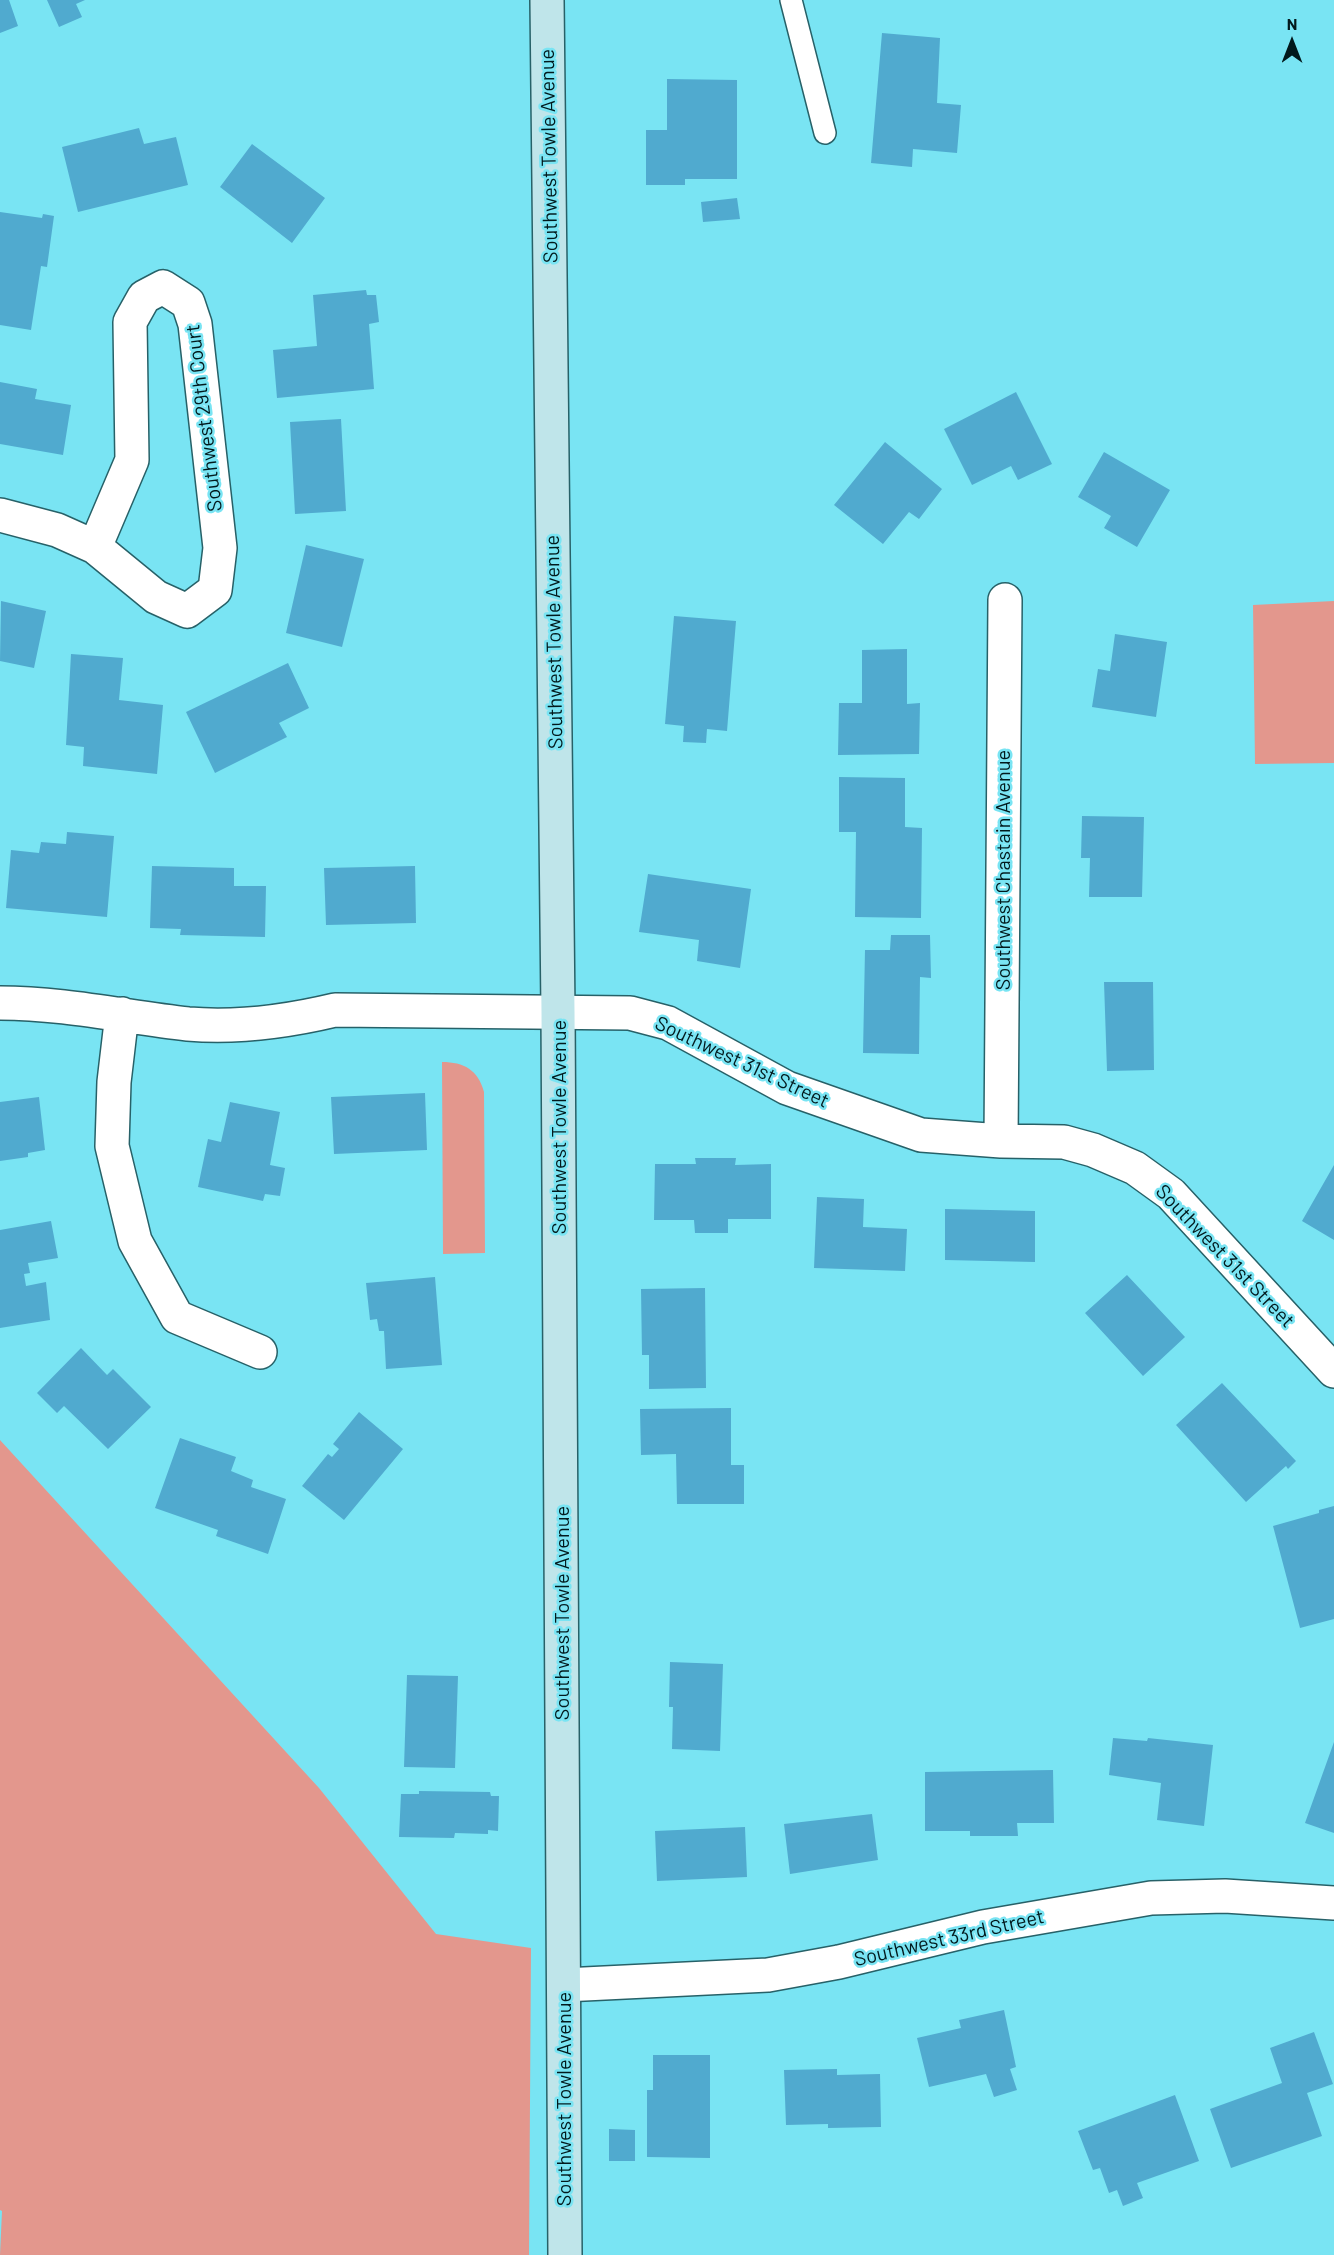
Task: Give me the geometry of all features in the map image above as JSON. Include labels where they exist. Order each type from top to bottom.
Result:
[{"type":"main road","name":"Southwest Towle Avenue","points":[[547,0],[558,1011],[565,2255]]},
{"type":"street","name":"Southwest 29th Court","points":[[0,515],[57,530],[95,547],[156,597],[187,611],[215,590],[220,548],[195,324],[188,303],[163,286],[144,297],[130,322],[132,460],[95,547]]},
{"type":"street","name":"Southwest Chastain Avenue","points":[[1001,1141],[1005,600]]},
{"type":"street","name":"Southwest 31st Street","points":[[0,1004],[122,1014],[190,1024],[289,1021],[335,1010],[630,1013],[668,1023],[787,1088],[921,1135],[1001,1141],[1064,1142],[1093,1150],[1135,1168],[1171,1194],[1334,1371]]},
{"type":"street","points":[[122,1014],[114,1082],[112,1146],[135,1240],[177,1317],[260,1352]]},
{"type":"street","name":"Southwest 33rd Street","points":[[564,1985],[768,1975],[839,1962],[983,1927],[1151,1898],[1225,1896],[1334,1903]]},
{"type":"lane","points":[[791,0],[825,134]]},
{"type":"shaded area","points":[[1334,601],[1334,763],[1255,764],[1253,605]]},
{"type":"shaded area","points":[[442,1062],[457,1064],[469,1069],[478,1078],[484,1092],[485,1253],[443,1254]]},
{"type":"shaded area","points":[[0,1440],[319,1788],[436,1934],[531,1948],[529,2255],[0,2255],[2,2211],[0,2210]]},
{"type":"building","points":[[0,0],[9,0],[18,26],[0,33]]},
{"type":"building","points":[[47,0],[85,0],[76,4],[82,17],[59,27]]},
{"type":"building","points":[[882,33],[940,38],[937,103],[961,105],[957,153],[913,149],[912,167],[871,163]]},
{"type":"building","points":[[667,79],[737,80],[737,179],[685,179],[685,185],[646,185],[646,130],[667,130]]},
{"type":"building","points":[[139,128],[144,144],[176,137],[188,185],[78,212],[62,147]]},
{"type":"building","points":[[252,144],[325,198],[292,243],[220,187]]},
{"type":"building","points":[[737,198],[740,219],[703,222],[701,202]]},
{"type":"building","points":[[0,212],[42,218],[43,214],[54,216],[47,267],[41,266],[31,330],[0,325]]},
{"type":"building","points":[[366,290],[367,295],[376,295],[379,322],[369,324],[374,389],[277,398],[273,350],[317,346],[313,295]]},
{"type":"building","points":[[0,382],[37,389],[35,399],[71,405],[63,455],[0,444]]},
{"type":"building","points":[[1016,392],[1052,464],[1018,480],[1011,466],[972,485],[944,429]]},
{"type":"building","points":[[341,419],[346,511],[295,514],[290,422]]},
{"type":"building","points":[[885,442],[942,489],[919,519],[909,512],[883,544],[834,505]]},
{"type":"building","points":[[1104,452],[1170,490],[1137,547],[1104,528],[1111,516],[1078,497]]},
{"type":"building","points":[[306,545],[364,559],[342,647],[286,633]]},
{"type":"building","points":[[1,601],[46,611],[34,668],[0,661]]},
{"type":"building","points":[[674,616],[736,621],[727,731],[707,729],[706,743],[683,742],[684,726],[665,724]]},
{"type":"building","points":[[1115,634],[1167,642],[1156,717],[1092,707],[1098,669],[1110,671]]},
{"type":"building","points":[[907,649],[907,704],[920,703],[919,754],[838,755],[839,703],[862,703],[862,650]]},
{"type":"building","points":[[71,654],[123,658],[119,700],[163,705],[157,774],[83,766],[84,747],[66,745]]},
{"type":"building","points":[[288,663],[309,708],[279,723],[287,737],[215,773],[186,712]]},
{"type":"building","points":[[839,777],[905,778],[905,827],[922,828],[921,918],[855,917],[856,832],[839,832]]},
{"type":"building","points":[[1082,816],[1144,817],[1142,897],[1089,897],[1090,858],[1081,858]]},
{"type":"building","points":[[67,832],[114,836],[107,917],[6,908],[11,850],[39,853],[41,842],[66,844]]},
{"type":"building","points":[[152,866],[234,868],[234,886],[266,886],[265,937],[180,935],[181,929],[150,928]]},
{"type":"building","points":[[415,866],[416,923],[326,925],[324,868]]},
{"type":"building","points":[[648,874],[751,889],[740,968],[697,961],[699,940],[639,932]]},
{"type":"building","points":[[891,935],[930,935],[931,978],[920,977],[919,1054],[863,1053],[865,950],[890,950]]},
{"type":"building","points":[[1104,982],[1153,982],[1154,1070],[1107,1071]]},
{"type":"building","points":[[425,1093],[427,1150],[334,1154],[331,1097]]},
{"type":"building","points":[[39,1097],[45,1150],[28,1153],[28,1157],[0,1161],[0,1102]]},
{"type":"building","points":[[230,1102],[280,1112],[270,1165],[285,1168],[280,1196],[265,1194],[263,1201],[198,1187],[208,1139],[221,1142]]},
{"type":"building","points":[[695,1158],[736,1158],[735,1165],[771,1164],[771,1219],[728,1219],[728,1233],[695,1233],[694,1220],[654,1220],[655,1164],[696,1164]]},
{"type":"building","points":[[1334,1165],[1334,1240],[1302,1221]]},
{"type":"building","points":[[817,1197],[864,1199],[863,1227],[907,1229],[905,1271],[814,1268]]},
{"type":"building","points":[[945,1209],[1035,1211],[1035,1262],[945,1260]]},
{"type":"building","points":[[51,1221],[58,1258],[28,1263],[30,1273],[24,1274],[26,1286],[46,1282],[50,1320],[0,1328],[0,1230]]},
{"type":"building","points":[[1127,1275],[1185,1337],[1143,1376],[1085,1313]]},
{"type":"building","points":[[435,1277],[442,1365],[386,1369],[384,1331],[379,1331],[377,1319],[370,1320],[366,1283]]},
{"type":"building","points":[[705,1288],[706,1388],[649,1389],[649,1355],[642,1355],[641,1289]]},
{"type":"building","points":[[81,1348],[107,1375],[113,1369],[151,1407],[108,1449],[64,1406],[57,1413],[37,1393]]},
{"type":"building","points":[[1222,1383],[1296,1461],[1288,1469],[1286,1466],[1246,1502],[1176,1425]]},
{"type":"building","points":[[731,1408],[731,1465],[744,1465],[744,1504],[677,1504],[676,1454],[641,1455],[640,1409]]},
{"type":"building","points":[[359,1412],[403,1449],[344,1520],[302,1486],[328,1454],[332,1457],[339,1449],[333,1444]]},
{"type":"building","points":[[180,1438],[236,1457],[231,1471],[253,1480],[251,1487],[286,1499],[268,1554],[216,1536],[218,1530],[155,1508]]},
{"type":"building","points":[[1334,1506],[1334,1619],[1300,1628],[1273,1526],[1319,1513],[1319,1510]]},
{"type":"building","points":[[670,1662],[723,1664],[720,1751],[672,1749],[673,1707],[669,1707]]},
{"type":"building","points":[[407,1675],[458,1676],[455,1768],[404,1767]]},
{"type":"building","points":[[1113,1738],[1147,1741],[1148,1738],[1213,1745],[1204,1826],[1157,1820],[1161,1783],[1109,1775]]},
{"type":"building","points":[[1334,1742],[1334,1833],[1305,1823]]},
{"type":"building","points":[[1053,1770],[1054,1823],[1017,1823],[1018,1836],[970,1836],[970,1831],[925,1831],[925,1772]]},
{"type":"building","points":[[419,1791],[490,1792],[491,1796],[499,1796],[498,1831],[488,1830],[488,1834],[455,1833],[454,1838],[399,1837],[401,1794],[419,1794]]},
{"type":"building","points":[[872,1814],[878,1860],[790,1874],[784,1824]]},
{"type":"building","points":[[745,1827],[747,1877],[657,1881],[655,1831]]},
{"type":"building","points":[[1004,2010],[1016,2067],[1010,2069],[1017,2090],[994,2097],[986,2074],[929,2087],[917,2038],[961,2028],[959,2020]]},
{"type":"building","points":[[1314,2032],[1333,2084],[1307,2093],[1322,2136],[1231,2168],[1210,2109],[1282,2083],[1270,2048]]},
{"type":"building","points":[[653,2055],[710,2055],[710,2158],[647,2157],[647,2090],[653,2090]]},
{"type":"building","points":[[837,2069],[837,2075],[880,2074],[881,2127],[828,2128],[828,2124],[786,2125],[784,2070]]},
{"type":"building","points":[[1175,2095],[1199,2161],[1137,2183],[1143,2198],[1123,2206],[1117,2190],[1109,2193],[1100,2168],[1093,2170],[1078,2131]]},
{"type":"building","points":[[609,2129],[635,2130],[635,2161],[609,2161]]}]
